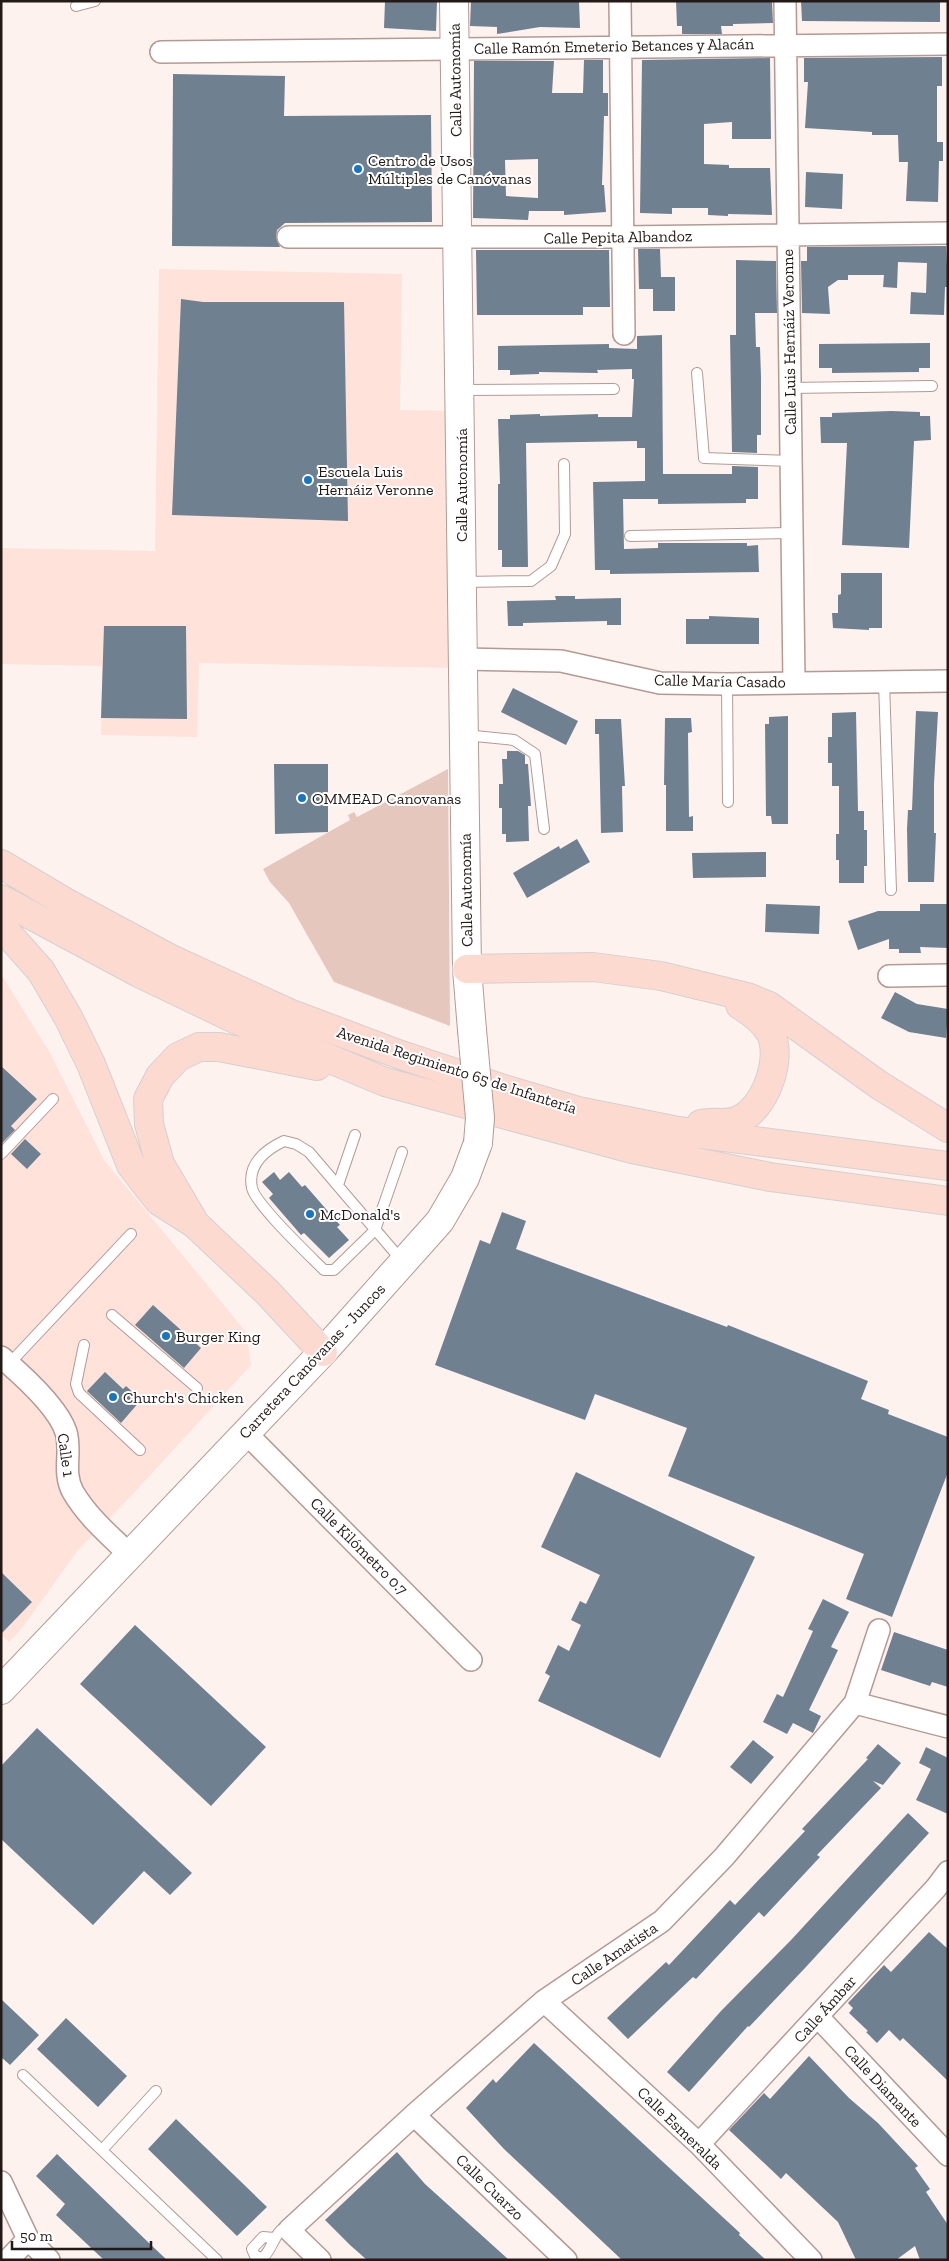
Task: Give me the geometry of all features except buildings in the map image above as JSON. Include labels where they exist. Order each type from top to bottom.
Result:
[{"type":"main road","name":"Calle Autonomía","points":[[454,1],[467,969]]},
{"type":"main road","name":"Avenida Regimiento 65 de Infantería","points":[[1,864],[65,902],[171,959],[289,1013],[398,1054],[510,1091],[578,1111],[678,1132],[948,1166]]},
{"type":"main road","name":"Avenida Regimiento 65 de Infantería","points":[[1,899],[139,972],[235,1019],[385,1082],[632,1149],[770,1177],[948,1201]]},
{"type":"main road","points":[[1,926],[41,971],[68,1017],[94,1072],[131,1165],[159,1201],[195,1224],[267,1292],[323,1352]]},
{"type":"main road","points":[[467,969],[593,967],[661,976],[709,986],[747,997],[769,1006],[879,1085],[948,1128]]},
{"type":"main road","name":"Carretera Canóvanas - Juncos","points":[[1,1690],[323,1352],[440,1221],[465,1178],[478,1143],[480,1118],[467,969]]},
{"type":"main road","points":[[678,1132],[710,1122],[736,1122],[757,1103],[765,1092],[773,1071],[772,1036],[763,1022],[709,986]]},
{"type":"main road","points":[[195,1224],[160,1164],[148,1124],[148,1099],[160,1076],[178,1057],[199,1047],[219,1047],[314,1066],[346,1067]]},
{"type":"street","points":[[620,1],[624,334]]},
{"type":"street","name":"Calle Luis Hernáiz Veronne","points":[[785,1],[794,682]]},
{"type":"street","name":"Calle Ramón Emeterio Betances y Alacán","points":[[161,52],[786,44],[948,44]]},
{"type":"street","name":"Calle Pepita Albandoz","points":[[288,237],[622,237],[948,233]]},
{"type":"street","name":"Calle María Casado","points":[[464,659],[561,661],[660,683],[948,681]]},
{"type":"street","points":[[889,976],[948,975]]},
{"type":"street","name":"Calle 1","points":[[4,1360],[54,1410],[66,1432],[66,1474],[72,1490],[86,1510],[129,1554]]},
{"type":"street","name":"Calle Kilómetro 0.7","points":[[246,1433],[471,1660]]},
{"type":"street","name":"Calle Amatista","points":[[281,2234],[544,2001],[662,1921],[724,1857],[855,1704],[879,1630]]},
{"type":"street","points":[[855,1704],[948,1727]]},
{"type":"street","name":"Calle Ámbar","points":[[699,2144],[944,1886]]},
{"type":"street","name":"Calle Esmeralda","points":[[544,2001],[699,2144],[811,2260]]},
{"type":"street","name":"Calle Diamante","points":[[818,2017],[948,2155]]},
{"type":"street","name":"Calle Cuarzo","points":[[414,2115],[566,2260]]},
{"type":"street","points":[[1,2182],[28,2240],[49,2260]]},
{"type":"street","points":[[281,2234],[320,2260]]},
{"type":"street","points":[[8,2260],[28,2240]]},
{"type":"lane","points":[[76,6],[96,1]]},
{"type":"lane","points":[[697,373],[704,458],[791,461]]},
{"type":"lane","points":[[789,388],[932,386]]},
{"type":"lane","points":[[460,390],[614,389]]},
{"type":"lane","points":[[462,582],[531,581],[551,566],[565,534],[564,464]]},
{"type":"lane","points":[[630,536],[791,533]]},
{"type":"lane","points":[[884,682],[891,890]]},
{"type":"lane","points":[[727,684],[728,802]]},
{"type":"lane","points":[[464,735],[514,740],[535,754],[544,829]]},
{"type":"lane","points":[[1,1154],[52,1099]]},
{"type":"lane","points":[[338,1185],[355,1134]]},
{"type":"lane","points":[[402,1152],[375,1230],[334,1270],[324,1270],[312,1259],[271,1215],[252,1190],[254,1164],[267,1149],[284,1141],[296,1144],[308,1152],[338,1185],[375,1230],[403,1262]]},
{"type":"lane","points":[[4,1360],[131,1234]]},
{"type":"lane","points":[[112,1315],[196,1388]]},
{"type":"lane","points":[[84,1345],[76,1384],[79,1393],[140,1450]]},
{"type":"lane","points":[[23,2075],[217,2260]]},
{"type":"lane","points":[[102,2150],[156,2091]]},
{"type":"lane","points":[[253,2258],[252,2249],[264,2237],[281,2234]]},
{"type":"shaded area","name":"Escuela Luis Hernáiz Veronne","points":[[159,269],[402,274],[400,410],[461,411],[457,668],[199,663],[197,737],[101,735],[102,666],[1,664],[1,548],[155,551]]},
{"type":"shaded area","points":[[448,769],[450,1026],[334,982],[289,903],[270,882],[263,869],[350,820],[348,815],[354,812],[357,817]]},
{"type":"shaded area","points":[[1,974],[50,1053],[104,1160],[246,1332],[251,1365],[131,1496],[78,1550],[22,1628],[9,1642],[1,1635]]},
{"type":"place","name":"Centro de Usos Múltiples de Canóvanas","points":[[358,169]]},
{"type":"place","name":"Escuela Luis Hernáiz Veronne","points":[[308,480]]},
{"type":"place","name":"OMMEAD Canovanas","points":[[302,798]]},
{"type":"place","name":"McDonald's","points":[[310,1214]]},
{"type":"place","name":"Burger King","points":[[166,1336]]},
{"type":"place","name":"Church's Chicken","points":[[113,1397]]}]
